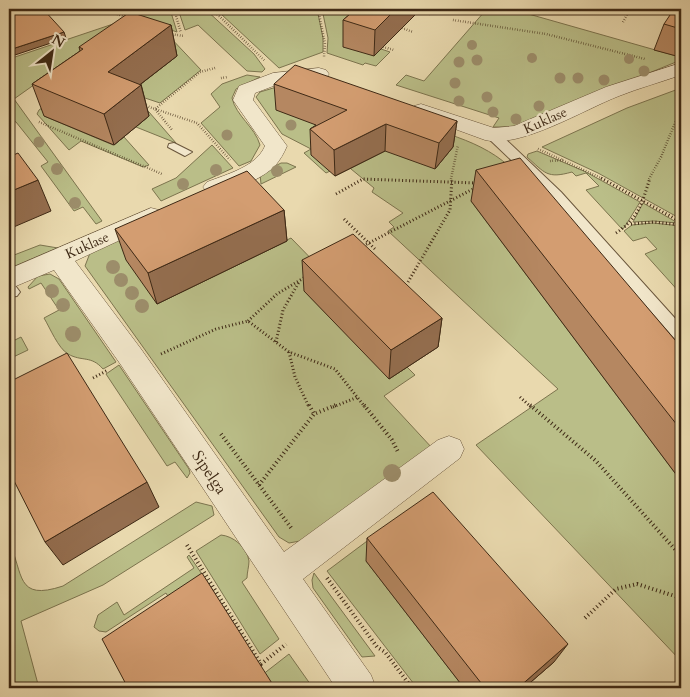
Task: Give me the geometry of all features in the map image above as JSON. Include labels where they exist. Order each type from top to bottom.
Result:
[{"type":"street","name":"Kuklase","points":[[403,103],[493,135],[518,132],[613,91],[681,69]]},
{"type":"street","points":[[197,195],[244,175],[274,154],[276,146],[243,100],[246,90],[282,77],[328,77]]},
{"type":"street","name":"Kuklase","points":[[10,287],[58,258],[172,207]]},
{"type":"street","name":"Sipelga","points":[[58,258],[131,357],[358,688]]},
{"type":"street","points":[[281,575],[449,449]]},
{"type":"lane","points":[[493,135],[556,195],[681,336]]},
{"type":"path","points":[[174,9],[181,33]]},
{"type":"path","points":[[212,9],[282,77]]},
{"type":"path","points":[[217,13],[254,9]]},
{"type":"path","points":[[318,9],[319,19],[326,37],[328,77]]},
{"type":"path","points":[[420,11],[430,14]]},
{"type":"path","points":[[110,12],[131,18]]},
{"type":"path","points":[[623,22],[627,15]]},
{"type":"path","points":[[453,20],[546,34],[646,59]]},
{"type":"path","points":[[402,28],[413,32]]},
{"type":"path","points":[[163,31],[184,36]]},
{"type":"path","points":[[383,47],[394,50]]},
{"type":"path","points":[[155,109],[200,72],[215,68]]},
{"type":"path","points":[[138,102],[197,123],[244,175]]},
{"type":"path","points":[[643,200],[651,173],[661,157],[681,108]]},
{"type":"path","points":[[155,109],[178,144]]},
{"type":"path","points":[[40,122],[162,174]]},
{"type":"path","points":[[408,282],[450,210],[452,181],[460,137]]},
{"type":"path","points":[[9,142],[13,140]]},
{"type":"path","points":[[535,148],[562,158],[643,200],[681,223]]},
{"type":"path","points":[[336,194],[364,179],[485,183],[360,247]]},
{"type":"path","points":[[344,220],[375,249]]},
{"type":"path","points":[[630,224],[654,222],[681,223]]},
{"type":"path","points":[[162,354],[216,329],[248,321],[277,294],[314,272]]},
{"type":"path","points":[[276,342],[278,317],[285,301],[300,280]]},
{"type":"path","points":[[248,321],[289,352],[335,369],[392,440],[399,455]]},
{"type":"path","points":[[289,352],[291,373],[301,394],[314,414]]},
{"type":"path","points":[[520,397],[596,462],[681,556]]},
{"type":"path","points":[[259,486],[314,414],[358,398]]},
{"type":"path","points":[[186,545],[260,664],[286,644]]},
{"type":"path","points":[[326,577],[377,647],[385,652],[412,688]]},
{"type":"path","points":[[585,618],[616,589],[637,584],[681,598]]},
{"type":"green space","points":[[133,9],[170,9],[177,32],[133,17],[139,15]]},
{"type":"green space","points":[[178,9],[205,9],[254,54],[265,69],[262,72],[247,71],[198,25],[185,30]]},
{"type":"green space","points":[[262,9],[317,9],[323,38],[323,52],[279,68],[221,14]]},
{"type":"green space","points":[[322,9],[383,9],[374,56],[381,49],[390,52],[376,66],[365,63],[363,65],[327,53],[328,38]]},
{"type":"green space","points":[[481,9],[511,9],[680,57],[681,55],[681,60],[516,127],[493,127],[499,118],[396,85],[406,75],[424,81],[485,11]]},
{"type":"green space","points":[[128,19],[168,35],[201,70],[160,103],[130,93],[44,116],[113,145],[124,137],[149,165],[143,167],[81,141],[69,150],[37,114],[39,110],[111,58],[86,48],[14,99],[102,221],[96,224],[83,207],[74,211],[41,166],[48,162],[16,122],[9,118],[9,59]]},
{"type":"green space","points":[[247,75],[260,77],[236,89],[232,98],[237,110],[258,139],[260,145],[251,161],[239,166],[201,123],[220,107],[211,94],[222,84]]},
{"type":"green space","points":[[280,86],[457,137],[488,151],[515,172],[471,201],[681,481],[681,661],[476,445],[558,389],[388,231],[394,227],[389,222],[403,213],[372,192],[374,188],[345,164],[326,173],[304,153],[311,149],[282,134],[256,97],[260,92]]},
{"type":"green space","points":[[681,88],[681,219],[598,173],[542,147],[627,108]]},
{"type":"green space","points":[[105,94],[149,112],[176,143],[136,127],[149,116]]},
{"type":"green space","points":[[212,145],[233,168],[161,201],[152,189],[176,178]]},
{"type":"green space","points":[[537,151],[586,172],[640,202],[624,228],[622,229],[586,190],[599,186],[586,173],[576,176],[572,172],[557,175],[547,173],[527,157],[528,154]]},
{"type":"green space","points":[[281,163],[287,163],[296,167],[261,184],[260,174]]},
{"type":"green space","points":[[218,191],[158,303],[291,238],[329,277],[304,291],[389,378],[407,367],[415,375],[384,396],[433,449],[300,541],[289,543],[279,537],[85,266],[90,253]]},
{"type":"green space","points":[[643,203],[678,223],[633,222]]},
{"type":"green space","points":[[653,223],[681,226],[681,294],[645,254],[657,249],[646,237],[633,241],[624,231],[632,225]]},
{"type":"green space","points":[[40,245],[58,248],[9,269],[9,257]]},
{"type":"green space","points":[[50,274],[59,279],[116,362],[103,369],[90,360],[68,354],[54,338],[44,318],[59,310],[41,283],[29,289],[28,287],[38,276]]},
{"type":"green space","points":[[21,337],[28,350],[9,359],[9,343]]},
{"type":"green space","points":[[119,365],[189,469],[190,473],[187,478],[175,462],[167,466],[106,374]]},
{"type":"green space","points":[[196,502],[212,506],[214,515],[103,585],[21,621],[39,688],[12,688],[9,675],[9,542],[24,582],[36,590],[48,590],[63,586]]},
{"type":"green space","points":[[418,503],[366,561],[464,688],[417,688],[327,571]]},
{"type":"green space","points":[[221,535],[239,543],[248,556],[247,578],[242,582],[279,639],[260,654],[196,551]]},
{"type":"green space","points":[[189,555],[214,592],[179,616],[166,593],[106,632],[99,631],[94,627],[98,615],[117,602],[124,615],[194,568],[187,557]]},
{"type":"green space","points":[[314,573],[375,656],[362,657],[313,588],[312,580]]},
{"type":"green space","points":[[289,654],[313,688],[270,688],[262,675]]},
{"type":"building","points":[[9,9],[43,9],[64,32],[9,50]]},
{"type":"building","points":[[356,9],[396,9],[375,30],[343,20]]},
{"type":"building","points":[[674,9],[681,9],[681,29],[664,24]]},
{"type":"building","points":[[130,12],[171,25],[108,72],[141,85],[104,114],[32,84],[83,49],[79,47]]},
{"type":"building","points":[[295,65],[457,121],[439,143],[386,124],[334,150],[310,129],[347,110],[274,84]]},
{"type":"building","points":[[18,153],[38,180],[9,192],[9,157]]},
{"type":"building","points":[[520,158],[681,347],[681,430],[476,170]]},
{"type":"building","points":[[247,171],[284,210],[148,273],[115,229]]},
{"type":"building","points":[[353,234],[442,318],[391,350],[302,260]]},
{"type":"building","points":[[67,353],[147,482],[45,542],[9,471],[9,382]]},
{"type":"building","points":[[433,492],[568,644],[518,688],[485,688],[367,538]]},
{"type":"building","points":[[202,573],[275,688],[128,688],[102,639]]}]
